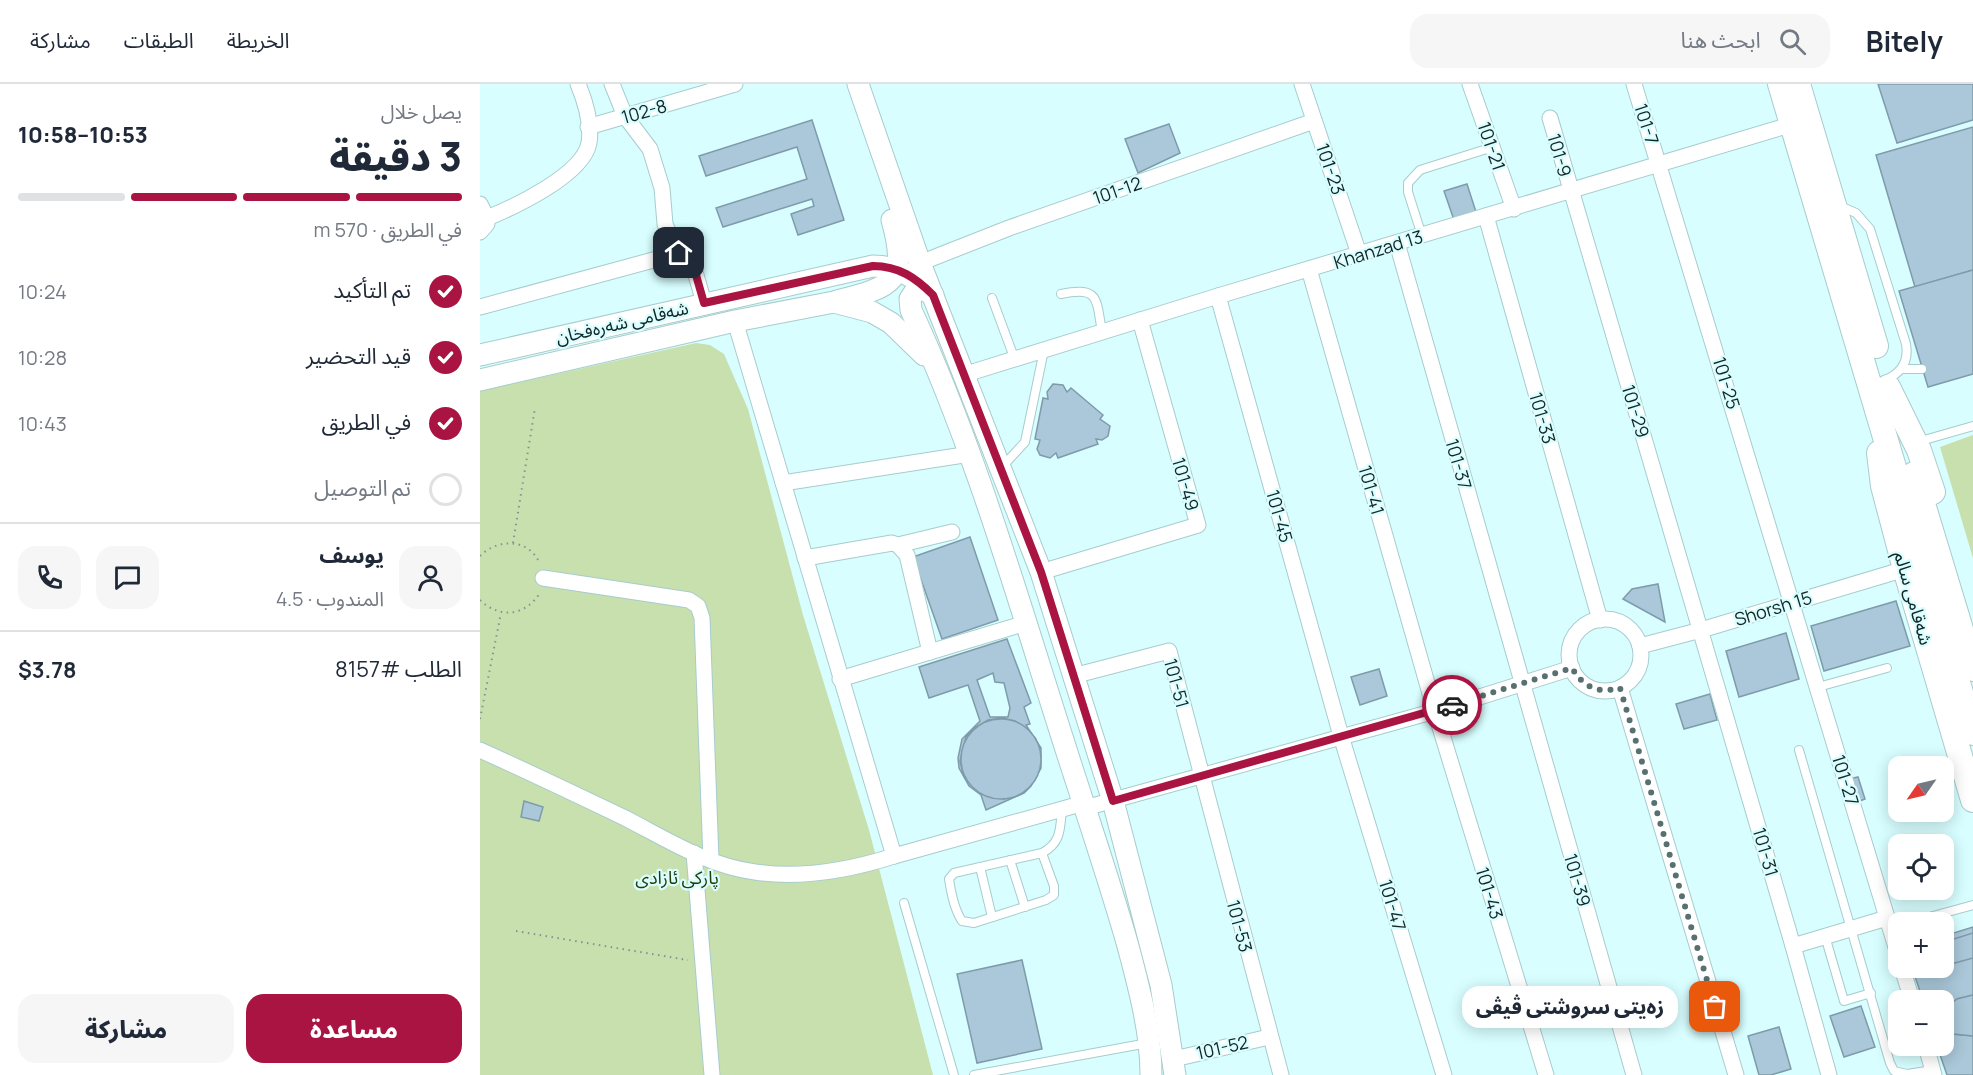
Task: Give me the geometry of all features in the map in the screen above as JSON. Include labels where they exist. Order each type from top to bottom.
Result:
[{"type":"main road","points":[[480,380],[735,321],[834,302],[880,289],[891,280],[900,260],[896,232],[846,84]]},
{"type":"main road","points":[[858,84],[933,295]]},
{"type":"main road","name":"شەقامی سالم","points":[[1780,84],[1887,382],[1916,442],[1973,610]]},
{"type":"main road","name":"شەقامی سالم","points":[[1798,84],[1973,669]]},
{"type":"main road","name":"شەقامی شەرەفخان","points":[[480,355],[863,267],[882,266],[897,269],[912,276],[933,295]]},
{"type":"main road","points":[[933,295],[923,289],[916,290],[912,294],[910,304],[1001,468],[1041,572],[1113,801],[1161,985],[1174,1067]]},
{"type":"main road","points":[[834,302],[852,304],[891,323],[953,378],[970,454],[991,509],[1140,989],[1150,1043],[1151,1075]]},
{"type":"main road","name":"شەقامی سالم","points":[[1887,382],[1883,486],[1973,800]]},
{"type":"main road","name":"شەقامی سالم","points":[[1887,382],[1973,733]]},
{"type":"street","points":[[480,204],[483,225],[557,181],[578,161],[589,144],[585,103],[578,84]]},
{"type":"street","points":[[612,84],[625,117],[650,149],[658,168],[665,224],[679,253],[696,275],[704,303]]},
{"type":"street","name":"102-8","points":[[588,127],[735,84]]},
{"type":"street","name":"101-23","points":[[1302,84],[1359,254]]},
{"type":"street","name":"101-21","points":[[1470,84],[1514,209]]},
{"type":"street","name":"101-7","points":[[1634,84],[1661,164]]},
{"type":"street","name":"101-9","points":[[1550,118],[1571,192]]},
{"type":"street","name":"101-12","points":[[920,263],[1008,228],[1314,121]]},
{"type":"street","name":"Khanzad 13","points":[[953,378],[1793,124]]},
{"type":"street","name":"101-25","points":[[1661,164],[1792,602]]},
{"type":"street","name":"101-29","points":[[1571,192],[1701,630]]},
{"type":"street","name":"101-33","points":[[1486,216],[1600,620]]},
{"type":"street","name":"101-37","points":[[1397,243],[1522,685]]},
{"type":"street","points":[[480,307],[679,253]]},
{"type":"street","name":"101-41","points":[[1309,269],[1435,711]]},
{"type":"street","name":"101-45","points":[[1218,296],[1341,736]]},
{"type":"street","name":"101-49","points":[[1041,572],[1198,525],[1140,320]]},
{"type":"street","points":[[735,321],[894,856]]},
{"type":"street","points":[[783,483],[970,454]]},
{"type":"street","points":[[898,545],[952,532]]},
{"type":"street","points":[[805,558],[892,543],[898,545],[907,555],[930,652]]},
{"type":"street","name":"Shorsh 15","points":[[1640,645],[1701,630],[1905,569]]},
{"type":"street","points":[[543,578],[689,600],[698,606],[702,618],[711,860]]},
{"type":"street","name":"101-27","points":[[1792,602],[1888,912]]},
{"type":"street","points":[[1600,620],[1620,622],[1636,636],[1640,645],[1640,666],[1629,683],[1620,688],[1597,690],[1578,678],[1569,658],[1574,637],[1589,623],[1600,620]]},
{"type":"street","points":[[840,679],[1026,623]]},
{"type":"street","name":"101-31","points":[[1701,630],[1828,1075]]},
{"type":"street","name":"101-51","points":[[1074,676],[1169,651],[1201,776]]},
{"type":"street","points":[[480,750],[711,860],[755,872],[793,874],[859,867],[1062,809],[1113,801],[1435,711],[1572,668]]},
{"type":"street","name":"101-39","points":[[1522,685],[1634,1075]]},
{"type":"street","points":[[1620,688],[1736,1075]]},
{"type":"street","name":"101-43","points":[[1435,711],[1546,1075]]},
{"type":"street","name":"101-47","points":[[1341,736],[1444,1075]]},
{"type":"street","name":"101-53","points":[[1201,776],[1281,1075]]},
{"type":"street","points":[[694,853],[712,1075]]},
{"type":"street","points":[[1793,946],[1852,928],[1888,924]]},
{"type":"street","name":"101-52","points":[[1174,1067],[1269,1037]]},
{"type":"street","points":[[1929,1056],[1934,1072]]},
{"type":"lane","points":[[1422,236],[1408,192],[1408,183],[1420,170],[1493,147]]},
{"type":"lane","points":[[1061,294],[1082,290],[1090,293],[1097,302],[1102,332]]},
{"type":"lane","points":[[992,298],[1015,360]]},
{"type":"lane","points":[[1001,468],[1025,442],[1044,350]]},
{"type":"lane","points":[[1887,382],[1922,369]]},
{"type":"lane","points":[[1916,442],[1973,426]]},
{"type":"lane","points":[[1818,687],[1887,668]]},
{"type":"lane","points":[[1799,750],[1894,1071],[1907,1074],[1934,1072]]},
{"type":"lane","points":[[1042,853],[1054,886],[1054,895],[974,923],[962,921],[957,913],[950,887],[949,879],[954,873],[1042,853],[1053,847],[1059,837],[1062,809]]},
{"type":"lane","points":[[1010,860],[1025,907]]},
{"type":"lane","points":[[980,867],[992,917]]},
{"type":"lane","points":[[904,903],[954,1075]]},
{"type":"lane","points":[[1947,912],[1973,905]]},
{"type":"lane","points":[[1824,936],[1844,1002],[1871,993]]},
{"type":"lane","points":[[974,1075],[1150,1043]]},
{"type":"path","points":[[513,543],[535,408]]},
{"type":"path","points":[[480,556],[497,544],[513,543],[530,551],[538,560],[543,578],[539,594],[523,610],[502,612],[489,608],[480,600]]},
{"type":"path","points":[[480,719],[502,612]]},
{"type":"path","points":[[516,931],[703,962]]},
{"type":"green space","name":"پارکی ئازادی","points":[[696,343],[710,345],[724,354],[748,409],[803,615],[869,830],[933,1075],[480,1075],[480,391]]},
{"type":"green space","points":[[1973,435],[1973,558],[1940,447]]},
{"type":"building","points":[[1878,84],[1973,84],[1973,120],[1897,143]]},
{"type":"building","points":[[812,120],[844,220],[798,235],[791,214],[814,206],[812,199],[723,227],[716,208],[807,179],[797,147],[706,176],[699,156]]},
{"type":"building","points":[[1169,124],[1180,153],[1138,173],[1125,139]]},
{"type":"building","points":[[1973,127],[1973,270],[1915,287],[1876,155]]},
{"type":"building","points":[[1467,184],[1476,212],[1454,220],[1444,191]]},
{"type":"building","points":[[1973,270],[1973,374],[1928,387],[1899,291]]},
{"type":"building","points":[[1053,384],[1063,385],[1067,392],[1071,388],[1103,415],[1100,419],[1110,426],[1108,436],[1102,440],[1096,439],[1098,444],[1058,458],[1056,453],[1050,458],[1040,455],[1037,449],[1040,440],[1035,439],[1043,398],[1048,399],[1047,392]]},
{"type":"building","points":[[970,537],[998,620],[942,639],[913,557]]},
{"type":"building","points":[[1658,584],[1665,622],[1623,599],[1632,589]]},
{"type":"building","points":[[1896,601],[1910,646],[1824,671],[1811,626]]},
{"type":"building","points":[[1786,633],[1799,679],[1739,697],[1726,651]]},
{"type":"building","points":[[1007,639],[1031,703],[1024,707],[1030,724],[1026,725],[1033,735],[1015,721],[1002,718],[988,720],[966,737],[960,761],[963,774],[980,793],[1004,799],[1027,789],[1033,782],[1024,793],[986,810],[981,795],[969,786],[959,768],[958,758],[962,739],[980,721],[968,685],[929,698],[919,667]],"holes":[[[993,673],[995,682],[1004,683],[1010,708],[1008,717],[990,717],[977,680]]]},
{"type":"building","points":[[1379,669],[1387,696],[1360,705],[1351,677]]},
{"type":"building","points":[[1710,694],[1717,720],[1684,729],[1676,704]]},
{"type":"building","points":[[1001,719],[1016,722],[1029,731],[1038,744],[1041,759],[1038,774],[1029,787],[1016,796],[1001,799],[986,796],[973,787],[964,774],[961,759],[964,744],[973,731],[986,722]]},
{"type":"building","points":[[1037,741],[1041,748],[1041,768],[1036,776],[1040,767]]},
{"type":"building","points":[[1858,777],[1865,799],[1857,802],[1849,779]]},
{"type":"building","points":[[524,801],[543,807],[539,821],[521,817]]},
{"type":"building","points":[[1973,927],[1973,995],[1954,1002],[1954,990],[1920,990],[1915,978],[1954,978],[1954,933]]},
{"type":"building","points":[[1973,933],[1973,958],[1954,963],[1954,939]]},
{"type":"building","points":[[1022,960],[1042,1049],[977,1063],[957,974]]},
{"type":"building","points":[[1973,995],[1973,1036],[1954,1034],[1954,1002]]},
{"type":"building","points":[[1861,1006],[1875,1047],[1844,1057],[1830,1016]]},
{"type":"building","points":[[1779,1027],[1791,1069],[1771,1075],[1759,1075],[1748,1036]]},
{"type":"building","points":[[1954,1034],[1973,1036],[1973,1075],[1947,1075],[1940,1056],[1954,1056]]},
{"type":"way so far","points":[[1452,705],[1572,668],[1587,686],[1608,691],[1620,688],[1715,1007]]},
{"type":"place","name":"زەیتی سروشتی ڤیڤی","points":[[1715,1007]]},
{"type":"route","points":[[679,253],[696,275],[704,303],[873,266],[897,269],[912,276],[933,295],[1041,572],[1113,801],[1452,705]]}]
